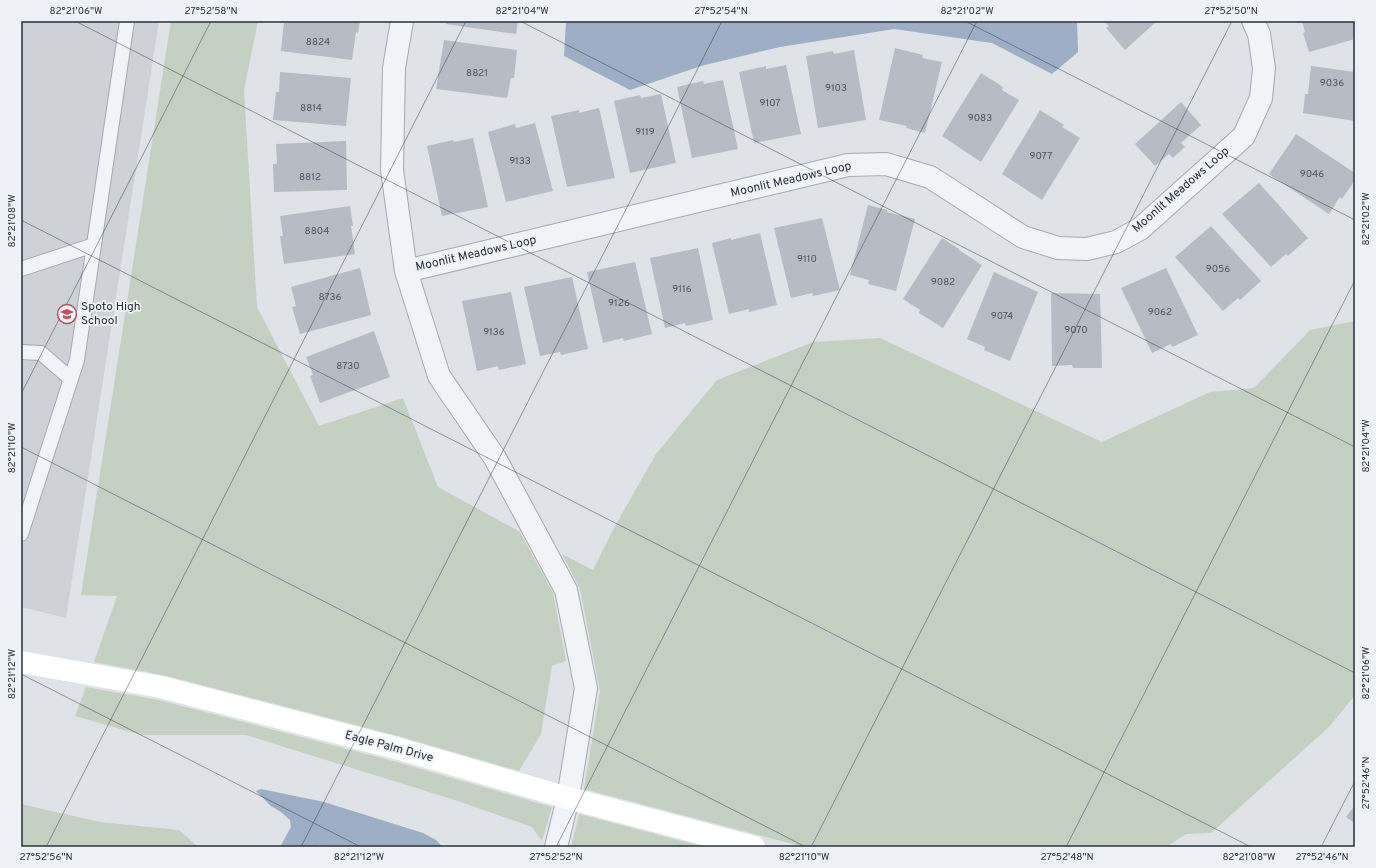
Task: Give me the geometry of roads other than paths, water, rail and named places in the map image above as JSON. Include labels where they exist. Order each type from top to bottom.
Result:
[{"type":"street","name":"Moonlit Meadows Loop","points":[[402,21],[394,68],[392,170],[406,271],[439,376],[495,458],[566,590],[586,688],[568,798],[556,847]]},
{"type":"street","name":"Moonlit Meadows Loop","points":[[406,271],[848,165],[886,164],[930,177],[1023,236],[1058,248],[1087,250],[1116,242],[1140,229],[1244,136],[1261,98],[1264,68],[1259,34],[1253,21]]},
{"type":"street","name":"Eagle Palm Drive","points":[[21,662],[168,689],[396,748],[568,798],[754,847]]},
{"type":"lane","points":[[21,534],[77,360],[128,21]]},
{"type":"lane","points":[[21,269],[94,245]]},
{"type":"lane","points":[[21,352],[41,353],[71,379]]},
{"type":"water","points":[[566,21],[1077,21],[1078,52],[1052,74],[992,43],[894,29],[780,47],[701,66],[630,90],[564,56]]},
{"type":"water","points":[[261,789],[324,802],[423,833],[436,840],[443,847],[325,847],[319,845],[317,847],[280,847],[291,827],[290,820],[271,806],[256,791]]},
{"type":"place","name":"Spoto High School","points":[[67,314]]}]
